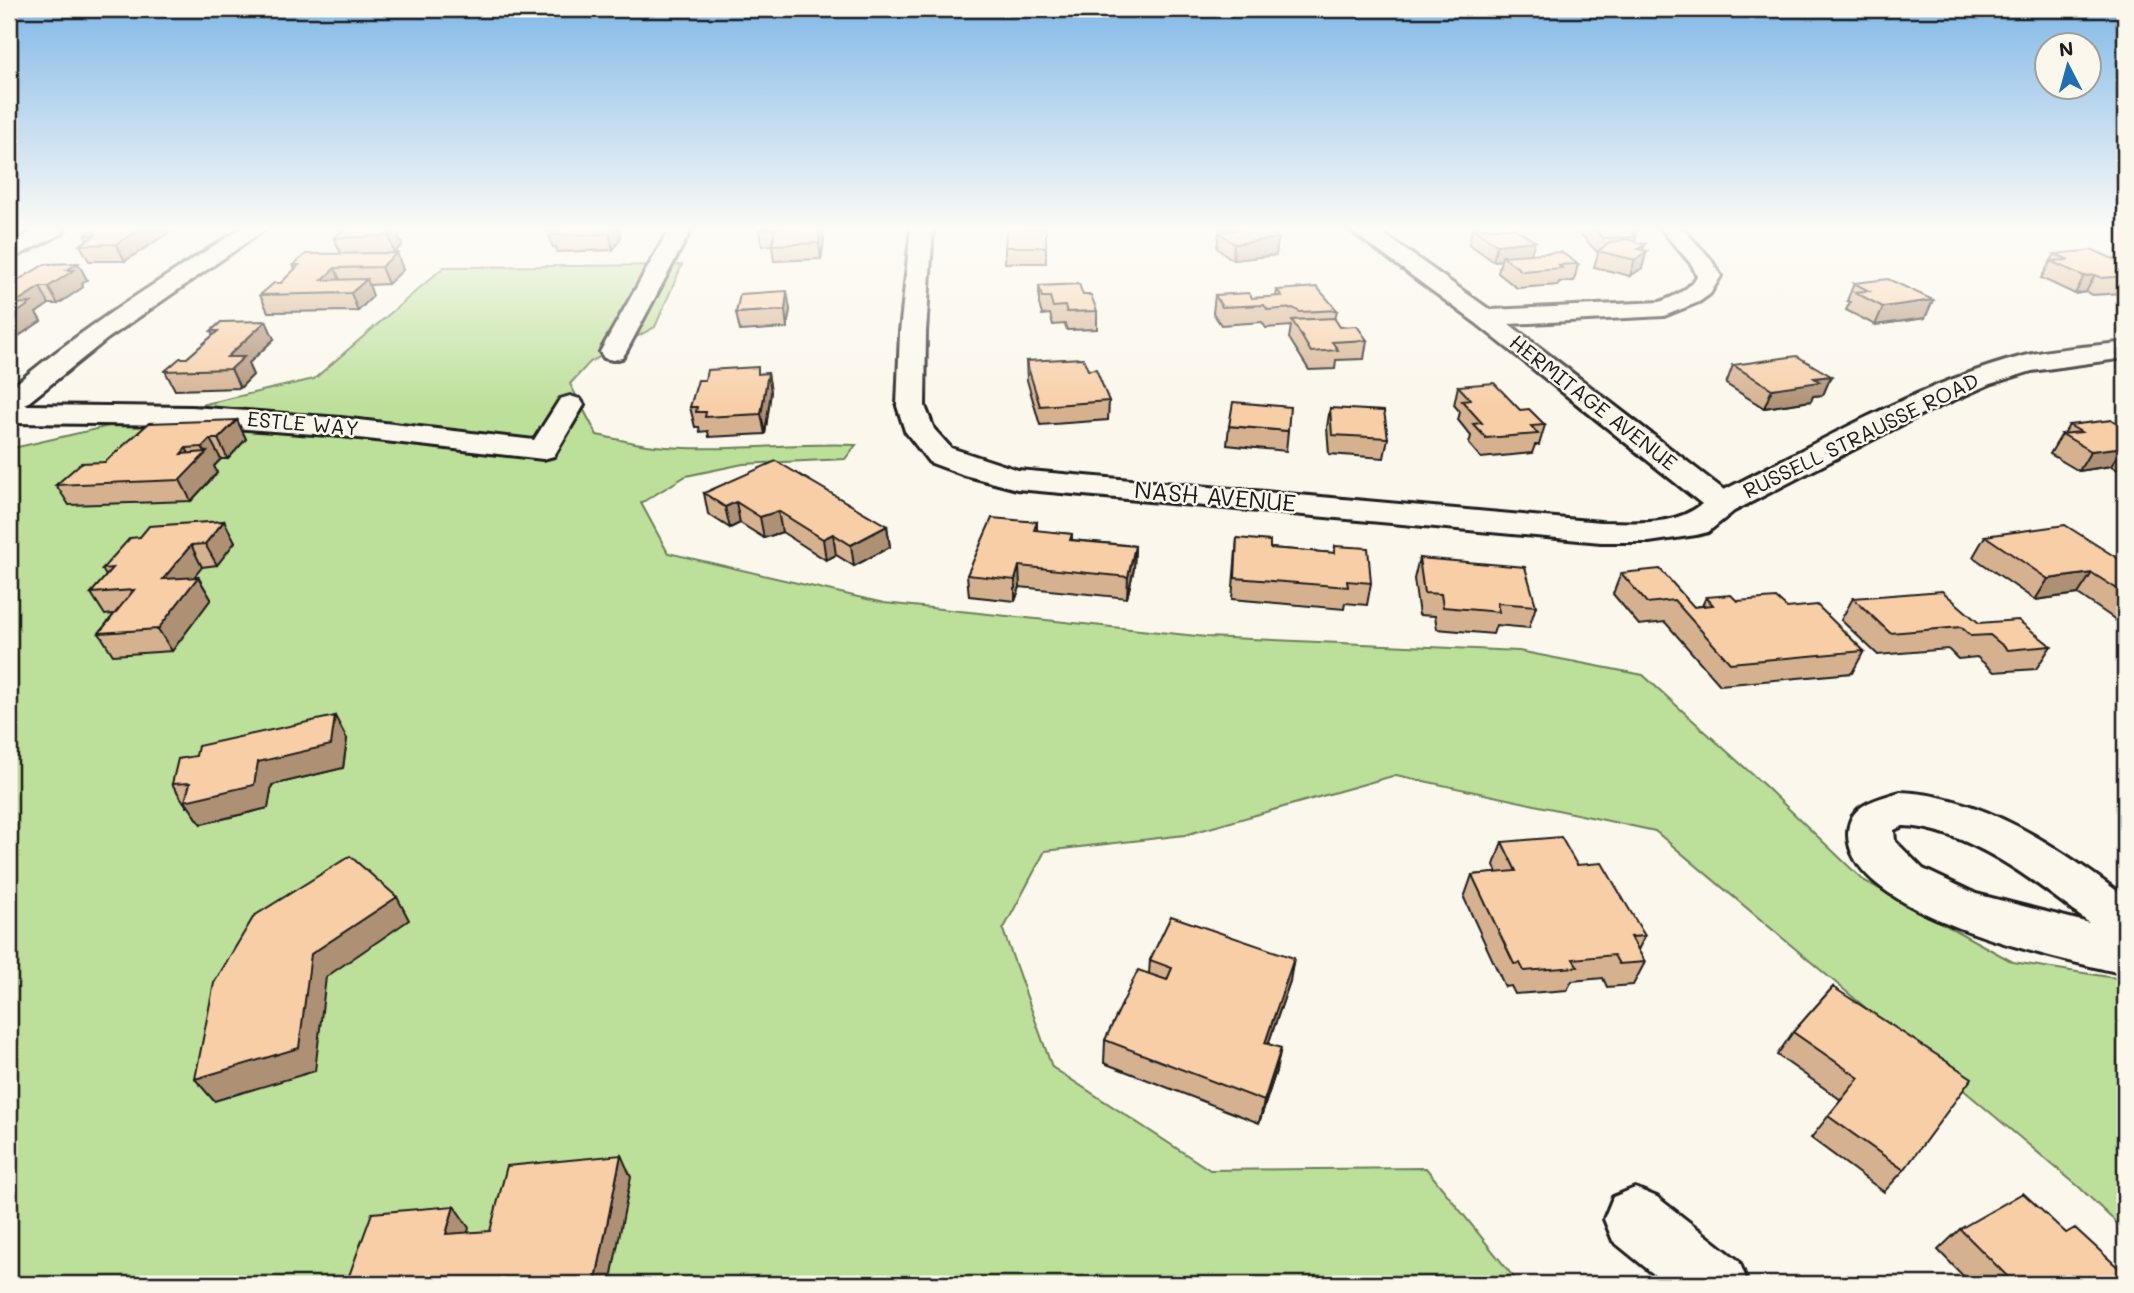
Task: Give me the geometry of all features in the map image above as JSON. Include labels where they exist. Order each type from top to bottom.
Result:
[{"type":"street","points":[[9,405],[40,375],[166,288]]},
{"type":"street","points":[[614,352],[648,288]]},
{"type":"street","name":"NASH AVENUE","points":[[917,288],[911,406],[920,431],[940,455],[975,468],[1017,479],[1601,532],[1649,532],[1696,524],[1722,504]]},
{"type":"street","name":"HERMITAGE AVENUE","points":[[1445,288],[1722,504]]},
{"type":"street","points":[[1485,318],[1664,309],[1689,300],[1704,288]]},
{"type":"street","name":"RUSSELL STRAUSSE ROAD","points":[[1722,504],[1912,408],[1980,378],[2028,363],[2125,350]]},
{"type":"street","name":"ESTLE WAY","points":[[9,414],[192,416],[341,426],[543,450],[570,405]]},
{"type":"street","points":[[2125,923],[2088,894],[2006,844],[1941,812],[1900,809],[1871,822],[1872,847],[1906,882],[1961,909],[2125,953]]},
{"type":"street","points":[[1635,1219],[1717,1284]]},
{"type":"green space","points":[[419,288],[672,288],[655,327],[590,362],[570,384],[597,435],[680,448],[856,445],[845,459],[743,464],[686,476],[641,503],[668,553],[884,603],[1206,637],[1519,651],[1643,675],[1863,880],[2013,962],[2122,979],[2125,982],[2125,1231],[2079,1187],[1655,831],[1396,775],[1185,835],[1045,851],[1003,930],[1052,1067],[1210,1170],[1426,1168],[1519,1284],[9,1284],[9,449],[314,379]]},
{"type":"building","points":[[9,288],[38,288],[13,304],[31,303],[9,318]]},
{"type":"building","points":[[268,288],[356,288],[351,293],[260,295]]},
{"type":"building","points":[[1040,288],[1081,288],[1083,295],[1091,295],[1097,311],[1067,312],[1065,306],[1053,307],[1050,297],[1042,297]]},
{"type":"building","points":[[1318,288],[1337,310],[1268,310],[1264,305],[1222,307],[1215,295],[1249,293],[1252,298],[1282,296],[1277,290]]},
{"type":"building","points":[[1864,288],[1908,288],[1933,300],[1883,307],[1854,292],[1869,291]]},
{"type":"building","points":[[787,291],[785,310],[736,313],[740,294]]},
{"type":"building","points":[[1334,318],[1340,327],[1357,326],[1367,340],[1332,342],[1338,350],[1311,352],[1292,320]]},
{"type":"building","points":[[266,321],[227,357],[244,357],[231,369],[165,371],[180,358],[187,358],[218,331],[211,331],[221,322]]},
{"type":"building","points":[[1797,356],[1831,376],[1814,378],[1820,382],[1772,389],[1733,365]]},
{"type":"building","points":[[1083,358],[1088,370],[1096,369],[1109,401],[1040,406],[1026,361]]},
{"type":"building","points":[[758,367],[758,374],[768,373],[761,414],[705,417],[706,412],[696,412],[697,407],[690,407],[698,380],[705,380],[707,370]]},
{"type":"building","points":[[1494,383],[1520,410],[1529,409],[1545,425],[1531,426],[1538,434],[1486,438],[1473,424],[1482,423],[1462,401],[1471,400],[1458,386]]},
{"type":"building","points":[[1233,402],[1290,407],[1288,431],[1229,426]]},
{"type":"building","points":[[1330,408],[1384,411],[1388,438],[1332,435]]},
{"type":"building","points":[[237,420],[218,439],[210,439],[202,447],[186,448],[181,454],[207,452],[180,480],[56,485],[81,463],[105,462],[149,423]]},
{"type":"building","points":[[2112,420],[2125,427],[2125,447],[2091,451],[2062,434],[2081,432],[2069,425]]},
{"type":"building","points":[[776,461],[887,526],[851,545],[833,534],[823,539],[778,511],[760,517],[736,502],[725,507],[704,493]]},
{"type":"building","points":[[992,518],[1037,522],[1034,530],[1072,534],[1070,540],[1135,546],[1128,577],[1019,566],[1015,580],[967,575]]},
{"type":"building","points":[[224,521],[205,544],[191,545],[163,579],[198,577],[158,629],[99,633],[134,590],[91,593],[113,568],[102,569],[130,538],[140,537],[149,526]]},
{"type":"building","points":[[2065,525],[2125,563],[2125,594],[2092,573],[2048,579],[1985,536]]},
{"type":"building","points":[[1237,538],[1270,541],[1270,548],[1335,553],[1335,546],[1368,548],[1371,583],[1347,581],[1348,587],[1235,578]]},
{"type":"building","points":[[1419,558],[1525,567],[1536,606],[1497,603],[1499,612],[1443,607],[1441,594],[1424,593]]},
{"type":"building","points":[[1660,569],[1694,607],[1713,605],[1706,597],[1731,595],[1737,601],[1776,598],[1787,608],[1817,605],[1864,651],[1730,663],[1674,600],[1647,603],[1621,573]]},
{"type":"building","points":[[1942,591],[1979,623],[2018,620],[2051,646],[2008,650],[1990,635],[1971,636],[1961,627],[1890,633],[1853,598]]},
{"type":"building","points":[[335,716],[331,745],[258,762],[254,785],[185,801],[190,783],[172,784],[178,759],[196,756],[198,746]]},
{"type":"building","points":[[1561,837],[1577,865],[1602,863],[1645,936],[1631,937],[1645,962],[1619,964],[1614,955],[1573,959],[1578,967],[1524,971],[1520,963],[1514,964],[1472,875],[1516,871],[1502,842]]},
{"type":"building","points":[[350,856],[397,897],[311,954],[299,1048],[195,1079],[214,983],[254,916]]},
{"type":"building","points":[[1171,916],[1294,958],[1265,1043],[1281,1048],[1264,1101],[1105,1040],[1138,970],[1167,980],[1172,968],[1150,960]]},
{"type":"building","points":[[1833,987],[1972,1078],[1904,1170],[1828,1116],[1859,1078],[1793,1032]]},
{"type":"building","points":[[621,1155],[595,1284],[346,1284],[372,1213],[454,1206],[446,1234],[490,1231],[507,1166]]},
{"type":"building","points":[[2023,1193],[2066,1233],[2075,1228],[2125,1271],[2125,1284],[2015,1284],[1960,1229]]}]
